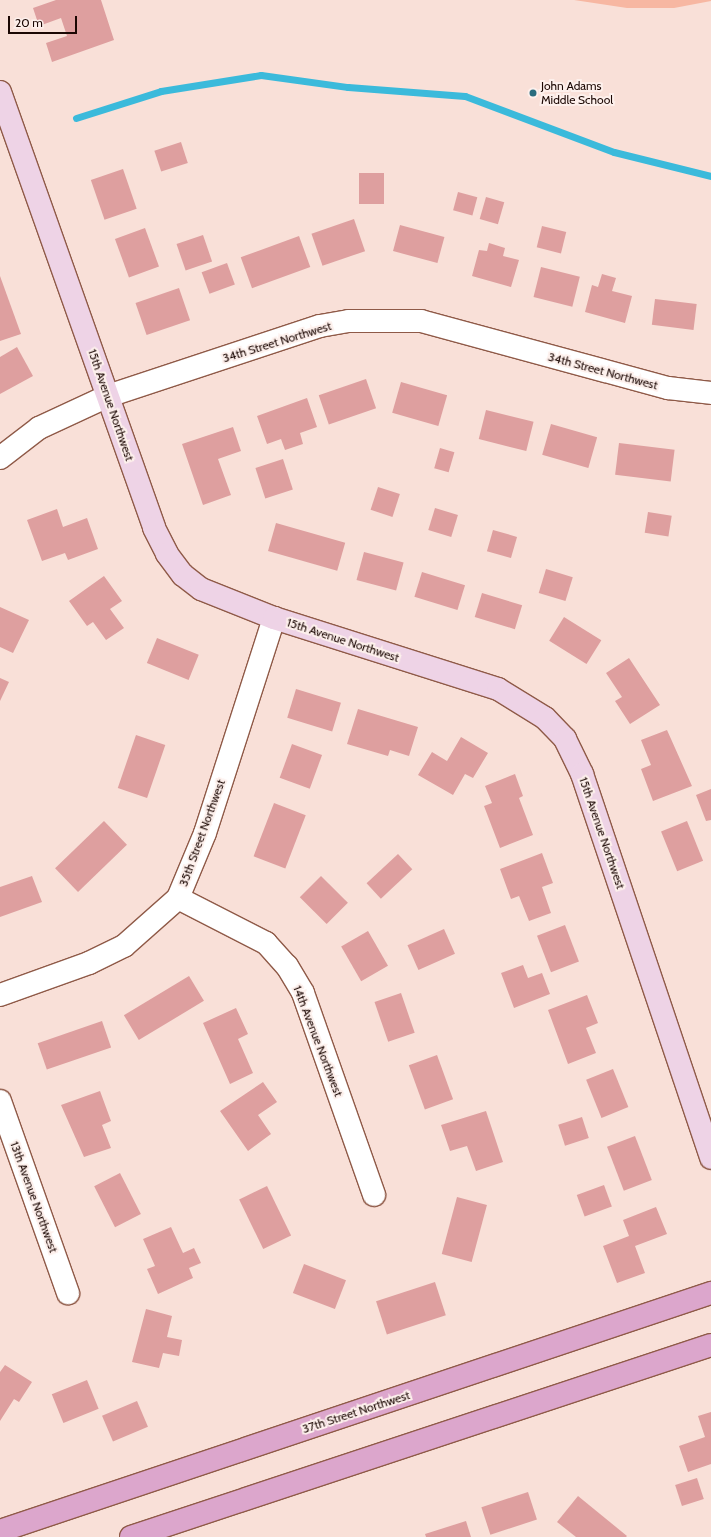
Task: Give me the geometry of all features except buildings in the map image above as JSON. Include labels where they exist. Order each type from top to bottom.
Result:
[{"type":"main road","name":"37th Street Northwest","points":[[0,1531],[711,1293]]},
{"type":"main road","points":[[131,1537],[711,1344]]},
{"type":"street","name":"15th Avenue Northwest","points":[[0,93],[154,528],[167,554],[183,575],[201,589],[274,618],[498,689],[539,714],[565,739],[582,774],[711,1158]]},
{"type":"street","name":"34th Street Northwest","points":[[0,458],[39,428],[108,396],[320,326],[388,319],[421,321],[668,388],[711,393]]},
{"type":"street","name":"35th Street Northwest","points":[[0,995],[89,964],[124,946],[178,898],[205,833],[274,618]]},
{"type":"street","name":"14th Avenue Northwest","points":[[178,898],[266,943],[287,966],[303,993],[374,1195]]},
{"type":"street","name":"13th Avenue Northwest","points":[[0,1101],[68,1293]]},
{"type":"shaded area","points":[[574,0],[711,1],[674,8],[627,8]]},
{"type":"waterway","points":[[76,118],[161,91],[261,75],[348,87],[465,96],[614,152],[711,176]]},
{"type":"place","name":"John Adams Middle School","points":[[533,93]]}]
